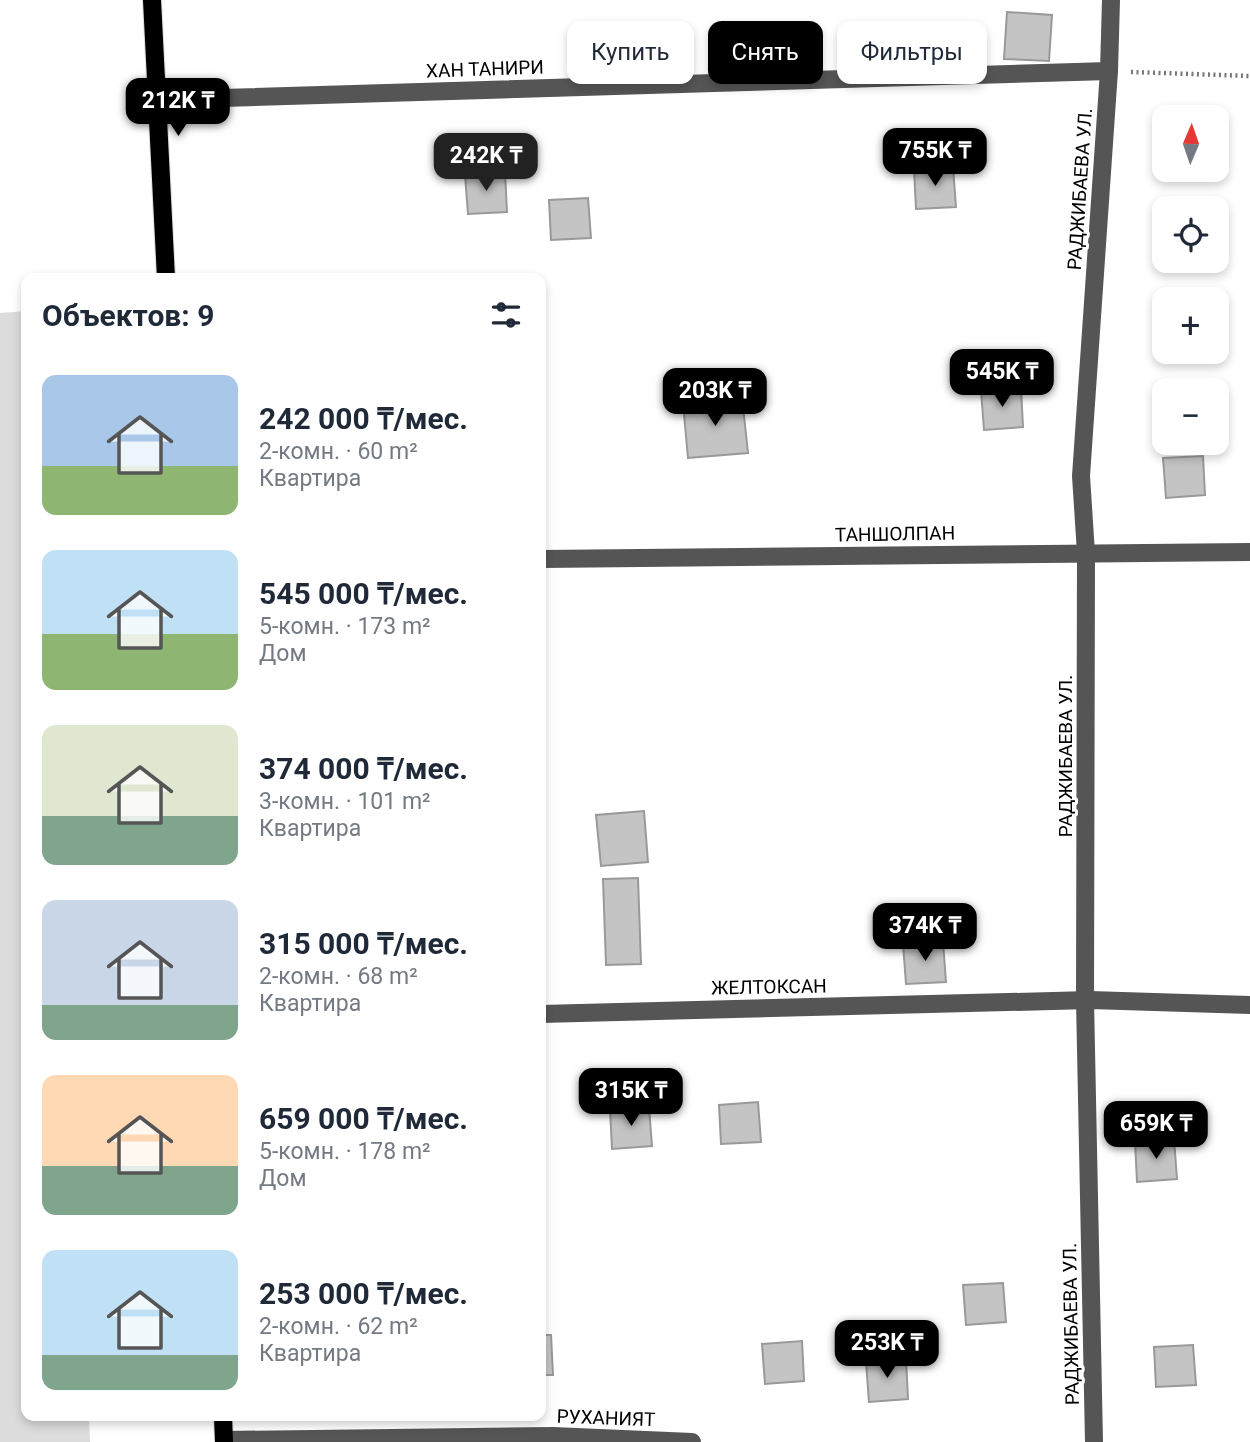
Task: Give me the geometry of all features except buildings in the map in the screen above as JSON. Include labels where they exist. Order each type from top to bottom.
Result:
[{"type":"main road","points":[[152,0],[166,273]]},
{"type":"main road","points":[[223,1421],[224,1441]]},
{"type":"street","name":"РАДЖИБАЕВА УЛ.","points":[[1094,1442],[1085,1000],[1086,553],[1081,476],[1109,71],[1111,0]]},
{"type":"street","name":"ХАН ТАНИРИ","points":[[157,100],[1109,71]]},
{"type":"street","name":"ТАНШОЛПАН","points":[[546,559],[1250,552]]},
{"type":"street","name":"ЖЕЛТОКСАН","points":[[546,1014],[1085,1000],[1250,1005]]},
{"type":"street","name":"РУХАНИЯТ","points":[[224,1441],[553,1436],[692,1442]]},
{"type":"path","points":[[1109,71],[1250,76]]},
{"type":"shaded area","points":[[21,311],[21,1421],[89,1421],[90,1442],[0,1442],[0,313]]}]
